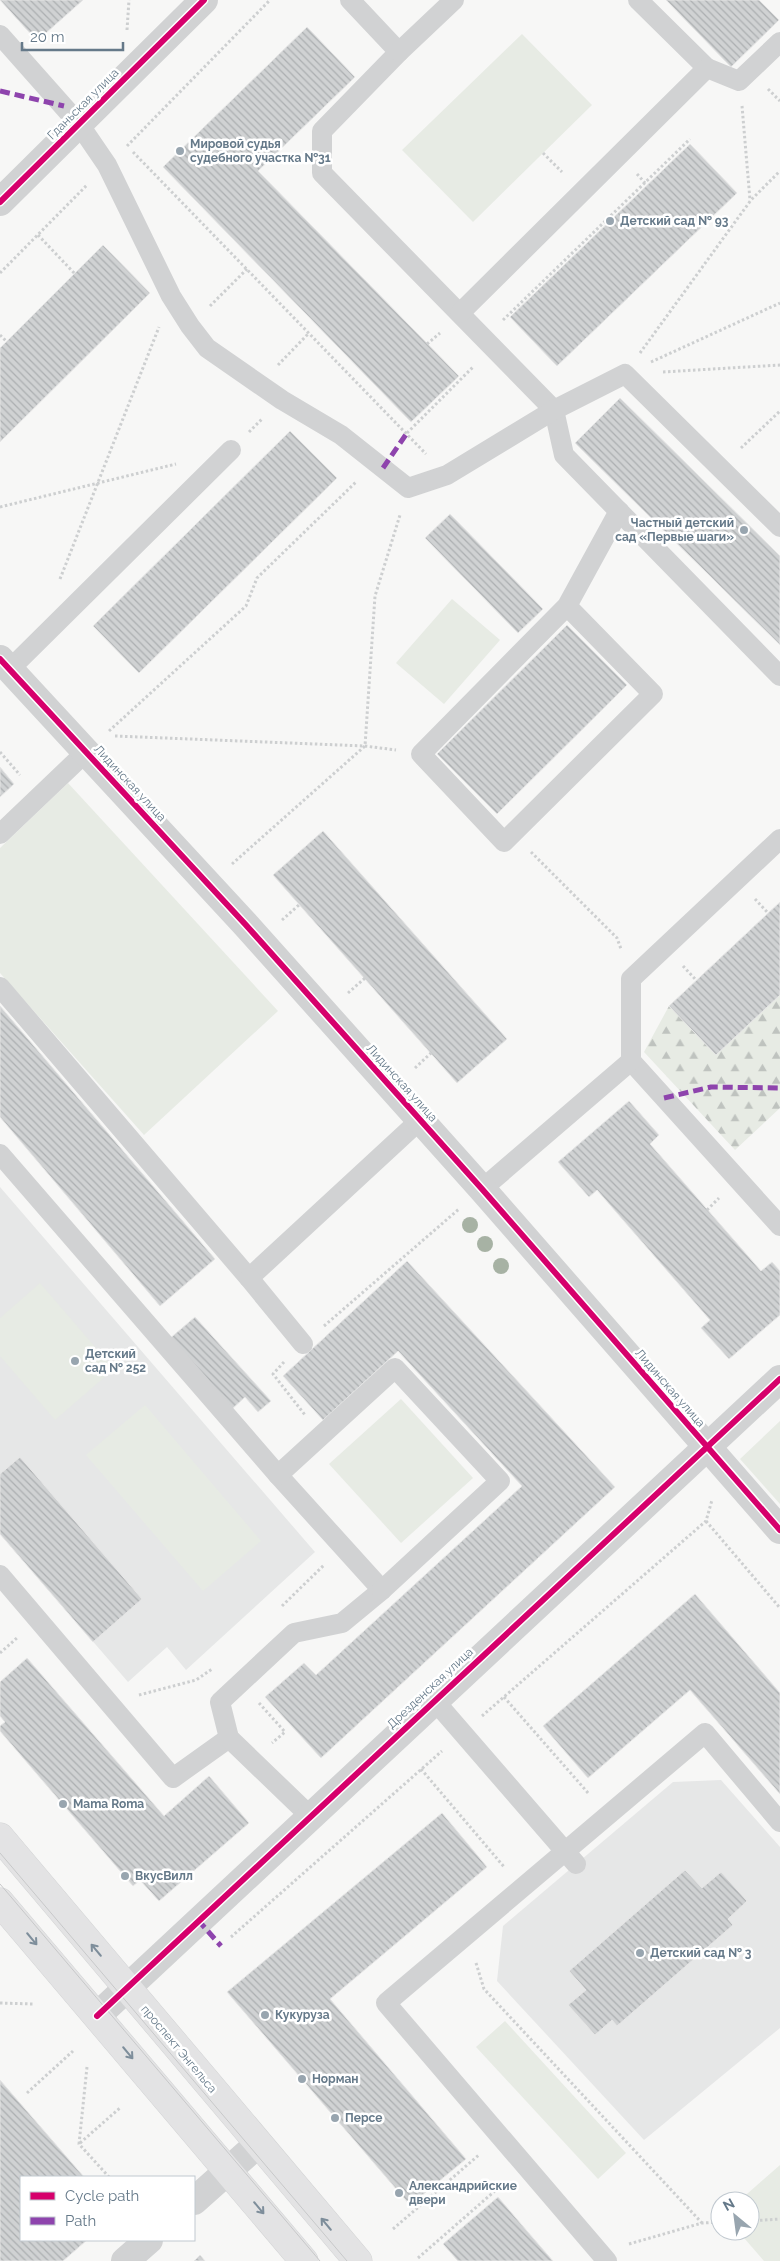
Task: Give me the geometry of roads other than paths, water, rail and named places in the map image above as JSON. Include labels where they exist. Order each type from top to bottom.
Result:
[{"type":"main road","name":"проспект Энгельса","points":[[0,1837],[358,2261]]},
{"type":"main road","points":[[0,1902],[304,2261]]},
{"type":"street","name":"Гданьская улица","points":[[0,202],[204,0]]},
{"type":"street","name":"Лидинская улица","points":[[5,664],[209,885],[482,1189],[780,1530]]},
{"type":"street","name":"Дрезденская улица","points":[[97,2016],[780,1379]]},
{"type":"street","points":[[195,2200],[258,2144]]},
{"type":"street","points":[[125,2261],[148,2241]]},
{"type":"lane","points":[[350,0],[399,52]]},
{"type":"lane","points":[[454,0],[399,52],[322,131],[322,173],[554,410],[564,455],[780,676]]},
{"type":"lane","points":[[638,0],[707,68],[739,81],[780,42]]},
{"type":"lane","points":[[0,35],[79,124],[107,165],[171,296],[207,348],[282,400],[341,435],[408,488],[447,475],[554,410],[625,374],[780,527]]},
{"type":"lane","points":[[460,313],[707,68]]},
{"type":"lane","points":[[5,664],[230,450]]},
{"type":"lane","points":[[567,606],[653,694],[504,842],[421,754],[567,606],[619,511]]},
{"type":"lane","points":[[0,834],[86,752]]},
{"type":"lane","points":[[780,839],[631,979],[632,1061],[780,1226]]},
{"type":"lane","points":[[0,987],[249,1278],[302,1344]]},
{"type":"lane","points":[[482,1189],[632,1061]]},
{"type":"lane","points":[[249,1278],[420,1120]]},
{"type":"lane","points":[[0,1154],[278,1475],[382,1590]]},
{"type":"lane","points":[[278,1475],[395,1368],[500,1481],[382,1590],[342,1622],[294,1633],[220,1702],[229,1738],[310,1816]]},
{"type":"lane","points":[[0,1575],[173,1778],[229,1738]]},
{"type":"lane","points":[[434,1700],[570,1858]]},
{"type":"lane","points":[[603,2257],[386,2003],[522,1888],[570,1858],[608,1815],[705,1733],[780,1822]]},
{"type":"tram line","points":[[0,1853],[347,2261]]},
{"type":"tram line","points":[[0,1884],[320,2261]]},
{"type":"place","name":"Мировой судья судебного участка №31","points":[[180,151]]},
{"type":"place","name":"Детский сад № 93","points":[[610,221]]},
{"type":"place","name":"Частный детский сад «Первые шаги»","points":[[744,530]]},
{"type":"place","name":"Детский сад № 252","points":[[75,1361]]},
{"type":"place","name":"Mama Roma","points":[[63,1804]]},
{"type":"place","name":"ВкусВилл","points":[[125,1876]]},
{"type":"place","name":"Детский сад № 3","points":[[640,1953]]},
{"type":"place","name":"Кукуруза","points":[[265,2015]]},
{"type":"place","name":"Норман","points":[[302,2079]]},
{"type":"place","name":"Персе","points":[[335,2118]]},
{"type":"place","name":"Александрийские двери","points":[[399,2193]]}]
